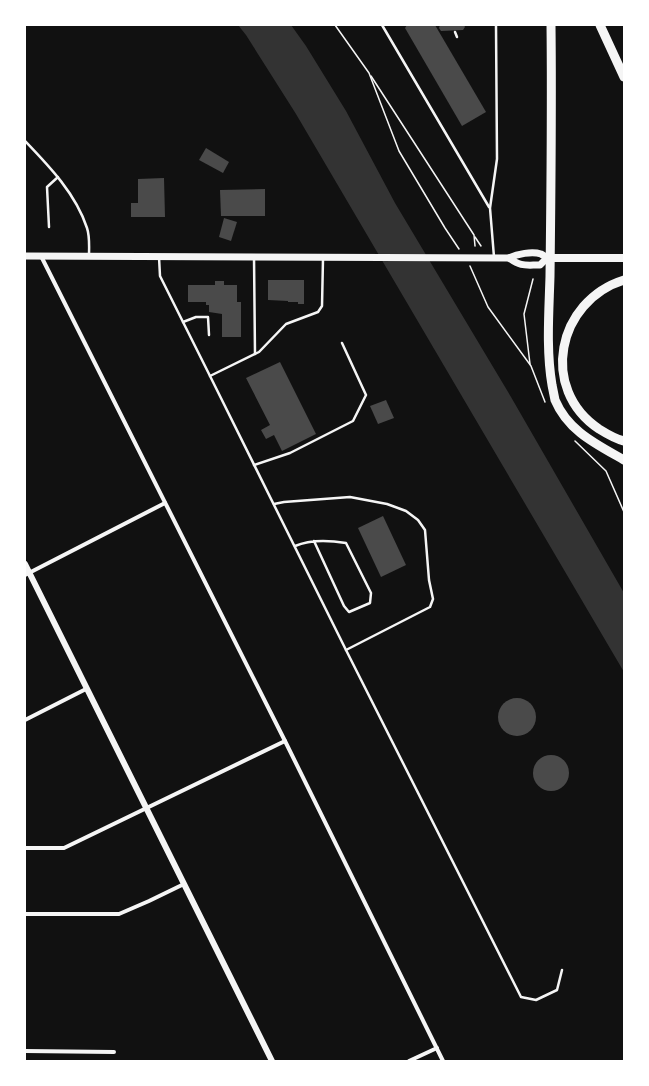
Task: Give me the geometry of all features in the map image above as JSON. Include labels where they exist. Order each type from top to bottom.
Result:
[{"type":"highway","points":[[551,25],[548,258],[550,371],[555,398],[562,413],[572,426],[587,439],[624,460]]},
{"type":"highway","points":[[600,25],[624,77]]},
{"type":"highway","points":[[624,280],[606,287],[595,295],[576,314],[566,338],[563,362],[566,385],[576,407],[594,426],[606,434],[624,441]]},
{"type":"main road","points":[[25,256],[509,258],[516,254],[540,254],[548,258],[624,258]]},
{"type":"main road","points":[[509,258],[518,265],[540,265],[548,258]]},
{"type":"street","points":[[41,256],[444,1061]]},
{"type":"street","points":[[27,574],[165,503]]},
{"type":"street","points":[[25,564],[27,574],[272,1061]]},
{"type":"street","points":[[25,720],[86,689]]},
{"type":"street","points":[[25,848],[64,848],[285,741]]},
{"type":"street","points":[[25,914],[119,914],[144,904],[184,884]]},
{"type":"street","points":[[409,1061],[437,1048]]},
{"type":"street","points":[[25,1051],[114,1052]]},
{"type":"lane","points":[[382,25],[490,208]]},
{"type":"lane","points":[[494,258],[490,208],[497,159],[496,25]]},
{"type":"lane","points":[[455,32],[457,37]]},
{"type":"lane","points":[[25,140],[58,177],[77,207],[87,228],[89,256]]},
{"type":"lane","points":[[49,227],[47,187],[58,177]]},
{"type":"lane","points":[[159,256],[160,276],[521,997],[536,1000],[557,990],[562,970]]},
{"type":"lane","points":[[254,257],[255,354]]},
{"type":"lane","points":[[210,376],[259,352],[286,324],[318,312],[322,306],[327,257]]},
{"type":"lane","points":[[183,322],[196,317],[208,317],[209,335]]},
{"type":"lane","points":[[254,465],[290,453],[353,421],[366,395],[342,343]]},
{"type":"lane","points":[[274,504],[350,497],[387,504],[406,510],[418,520],[425,530],[429,580],[433,599],[430,607],[346,650]]},
{"type":"lane","points":[[295,546],[303,543],[314,541],[327,540],[346,543],[371,593],[370,603],[349,612],[344,606],[314,541]]},
{"type":"path","points":[[335,25],[369,72],[481,246]]},
{"type":"path","points":[[369,72],[399,151],[460,251]]},
{"type":"path","points":[[474,235],[475,246]]},
{"type":"path","points":[[468,262],[488,307],[531,366]]},
{"type":"path","points":[[533,279],[524,314],[531,366],[546,405]]},
{"type":"path","points":[[572,438],[606,471],[624,512]]},
{"type":"shaded area","points":[[238,25],[291,25],[306,46],[346,111],[395,203],[511,397],[624,593],[624,672],[296,114],[246,35]]},
{"type":"building","points":[[407,25],[435,25],[486,112],[462,126],[405,28]]},
{"type":"building","points":[[440,25],[464,25],[465,27],[463,30],[441,31],[439,28]]},
{"type":"building","points":[[206,148],[229,162],[223,173],[199,160]]},
{"type":"building","points":[[164,178],[165,217],[131,217],[131,203],[138,203],[138,179]]},
{"type":"building","points":[[265,189],[265,216],[221,216],[220,190]]},
{"type":"building","points":[[224,218],[237,222],[231,241],[219,237]]},
{"type":"building","points":[[268,280],[304,280],[304,304],[298,304],[298,302],[268,300]]},
{"type":"building","points":[[215,281],[224,281],[224,285],[237,285],[237,302],[241,302],[241,337],[222,337],[222,314],[209,312],[209,305],[206,305],[206,302],[188,302],[188,285],[215,285]]},
{"type":"building","points":[[280,362],[316,434],[282,451],[274,435],[266,439],[261,430],[270,425],[246,378]]},
{"type":"building","points":[[386,400],[394,418],[378,424],[370,406]]},
{"type":"building","points":[[383,516],[406,565],[381,577],[358,528]]},
{"type":"building","points":[[513,698],[521,698],[528,701],[533,706],[536,717],[533,728],[528,733],[521,736],[513,736],[506,733],[501,728],[498,721],[498,713],[501,706],[506,701]]},
{"type":"building","points":[[555,755],[564,760],[568,766],[568,780],[564,786],[555,791],[547,791],[538,786],[534,780],[533,769],[538,760],[544,756]]}]
